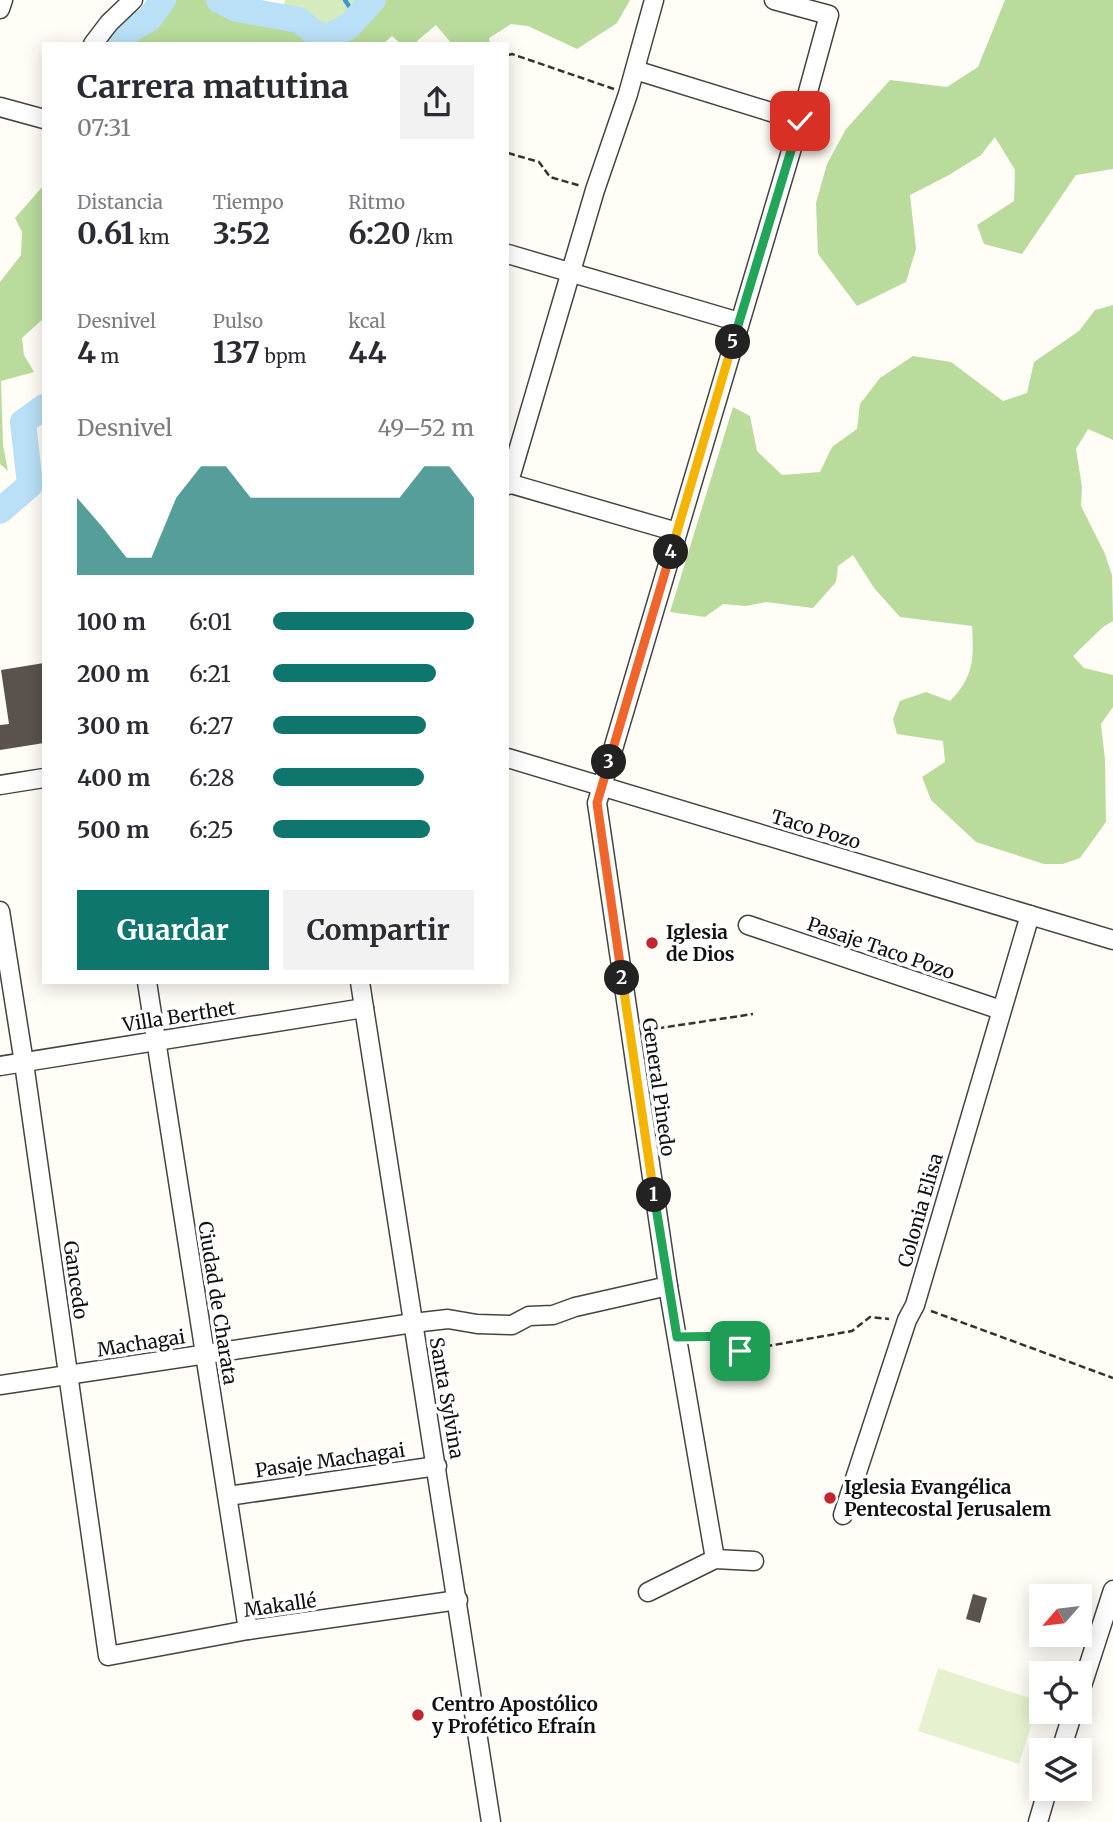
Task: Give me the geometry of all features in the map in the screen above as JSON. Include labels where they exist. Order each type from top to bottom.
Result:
[{"type":"street","points":[[0,9],[3,0]]},
{"type":"street","points":[[95,42],[109,23],[133,0]]},
{"type":"street","points":[[509,481],[595,190],[628,94],[654,0]]},
{"type":"street","name":"General Pinedo","points":[[715,1559],[668,1286],[597,803],[800,121],[829,15],[774,0]]},
{"type":"street","points":[[635,70],[800,121]]},
{"type":"street","points":[[1,110],[42,119]]},
{"type":"street","points":[[509,254],[739,322]]},
{"type":"street","points":[[509,484],[677,532]]},
{"type":"street","name":"Taco Pozo","points":[[509,758],[1113,940]]},
{"type":"street","points":[[0,785],[42,778]]},
{"type":"street","name":"Gancedo","points":[[0,911],[108,1656]]},
{"type":"street","name":"Colonia Elisa","points":[[843,1515],[911,1313],[1030,915]]},
{"type":"street","name":"Pasaje Taco Pozo","points":[[748,925],[1001,1010]]},
{"type":"street","name":"Ciudad de Charata","points":[[147,984],[248,1630]]},
{"type":"street","name":"Santa Sylvina","points":[[360,984],[491,1822]]},
{"type":"street","name":"Villa Berthet","points":[[0,1066],[364,1008]]},
{"type":"street","name":"Machagai","points":[[0,1385],[413,1323],[448,1319],[477,1324],[512,1325],[529,1316],[553,1315],[575,1307],[668,1286]]},
{"type":"street","name":"Pasaje Machagai","points":[[228,1496],[437,1466]]},
{"type":"street","points":[[648,1592],[715,1559],[754,1561]]},
{"type":"street","points":[[1090,1661],[1113,1590]]},
{"type":"street","name":"Makallé","points":[[108,1656],[248,1630],[458,1600]]},
{"type":"street","points":[[1038,1822],[1044,1801]]},
{"type":"path","points":[[509,55],[628,94]]},
{"type":"path","points":[[509,153],[538,162],[550,177],[595,190]]},
{"type":"path","points":[[630,1032],[753,1014]]},
{"type":"path","points":[[677,1337],[737,1336],[740,1351],[852,1331],[870,1317],[911,1313],[1113,1378]]},
{"type":"green space","points":[[169,0],[210,0],[242,14],[300,23],[311,35],[332,42],[128,42],[150,28]]},
{"type":"green space","points":[[285,0],[364,0],[325,33],[302,16],[283,7]]},
{"type":"green space","points":[[379,0],[630,0],[617,23],[577,49],[528,26],[511,24],[489,38],[490,42],[450,42],[436,25],[418,42],[399,42],[392,36],[385,42],[332,42],[360,23]]},
{"type":"green space","points":[[1005,0],[1113,0],[1113,169],[1076,175],[1022,254],[984,244],[977,225],[1014,201],[1015,170],[995,137],[981,155],[910,195],[916,249],[906,282],[857,306],[818,254],[816,203],[827,164],[846,129],[890,80],[947,87],[978,67]]},
{"type":"green space","points":[[42,187],[42,320],[22,338],[24,355],[34,372],[1,381],[3,445],[8,471],[0,464],[0,282],[21,255],[22,232],[15,218]]},
{"type":"green space","points":[[1113,305],[1113,440],[1088,429],[1076,449],[1082,487],[1081,506],[1105,554],[1112,575],[1113,621],[1073,656],[1084,668],[1113,675],[1113,707],[1101,724],[1105,760],[1106,822],[1080,858],[1063,864],[1044,864],[976,842],[931,800],[922,777],[945,762],[943,741],[897,734],[893,719],[900,701],[926,692],[950,701],[964,684],[971,666],[972,626],[900,617],[874,588],[853,555],[838,566],[836,582],[813,608],[766,602],[746,606],[723,604],[705,617],[670,612],[733,407],[750,416],[757,451],[782,475],[820,472],[832,447],[857,429],[860,404],[880,378],[913,356],[951,362],[1003,401],[1027,393],[1034,362],[1079,331],[1095,310]]},
{"type":"green space","points":[[938,1668],[1029,1698],[1029,1724],[1032,1724],[1019,1764],[918,1731]]},
{"type":"building","points":[[42,663],[42,743],[0,750],[0,725],[9,724],[1,670]]},
{"type":"building","points":[[973,1594],[987,1598],[980,1623],[966,1619]]},
{"type":"waterway","points":[[116,42],[116,38],[149,19],[163,0]]},
{"type":"waterway","points":[[219,0],[237,9],[299,20],[315,33],[327,37],[348,27],[373,0]]},
{"type":"waterway","points":[[345,0],[356,17]]},
{"type":"waterway","points":[[0,511],[30,485],[23,422],[42,408]]},
{"type":"place","name":"Iglesia de Dios","points":[[652,943]]},
{"type":"place","name":"Iglesia Evangélica Pentecostal Jerusalem","points":[[830,1498]]},
{"type":"place","name":"Centro Apostólico y Profético Efraín","points":[[418,1715]]},
{"type":"route","points":[[740,1351],[737,1336],[677,1337],[597,803],[800,121]]}]
